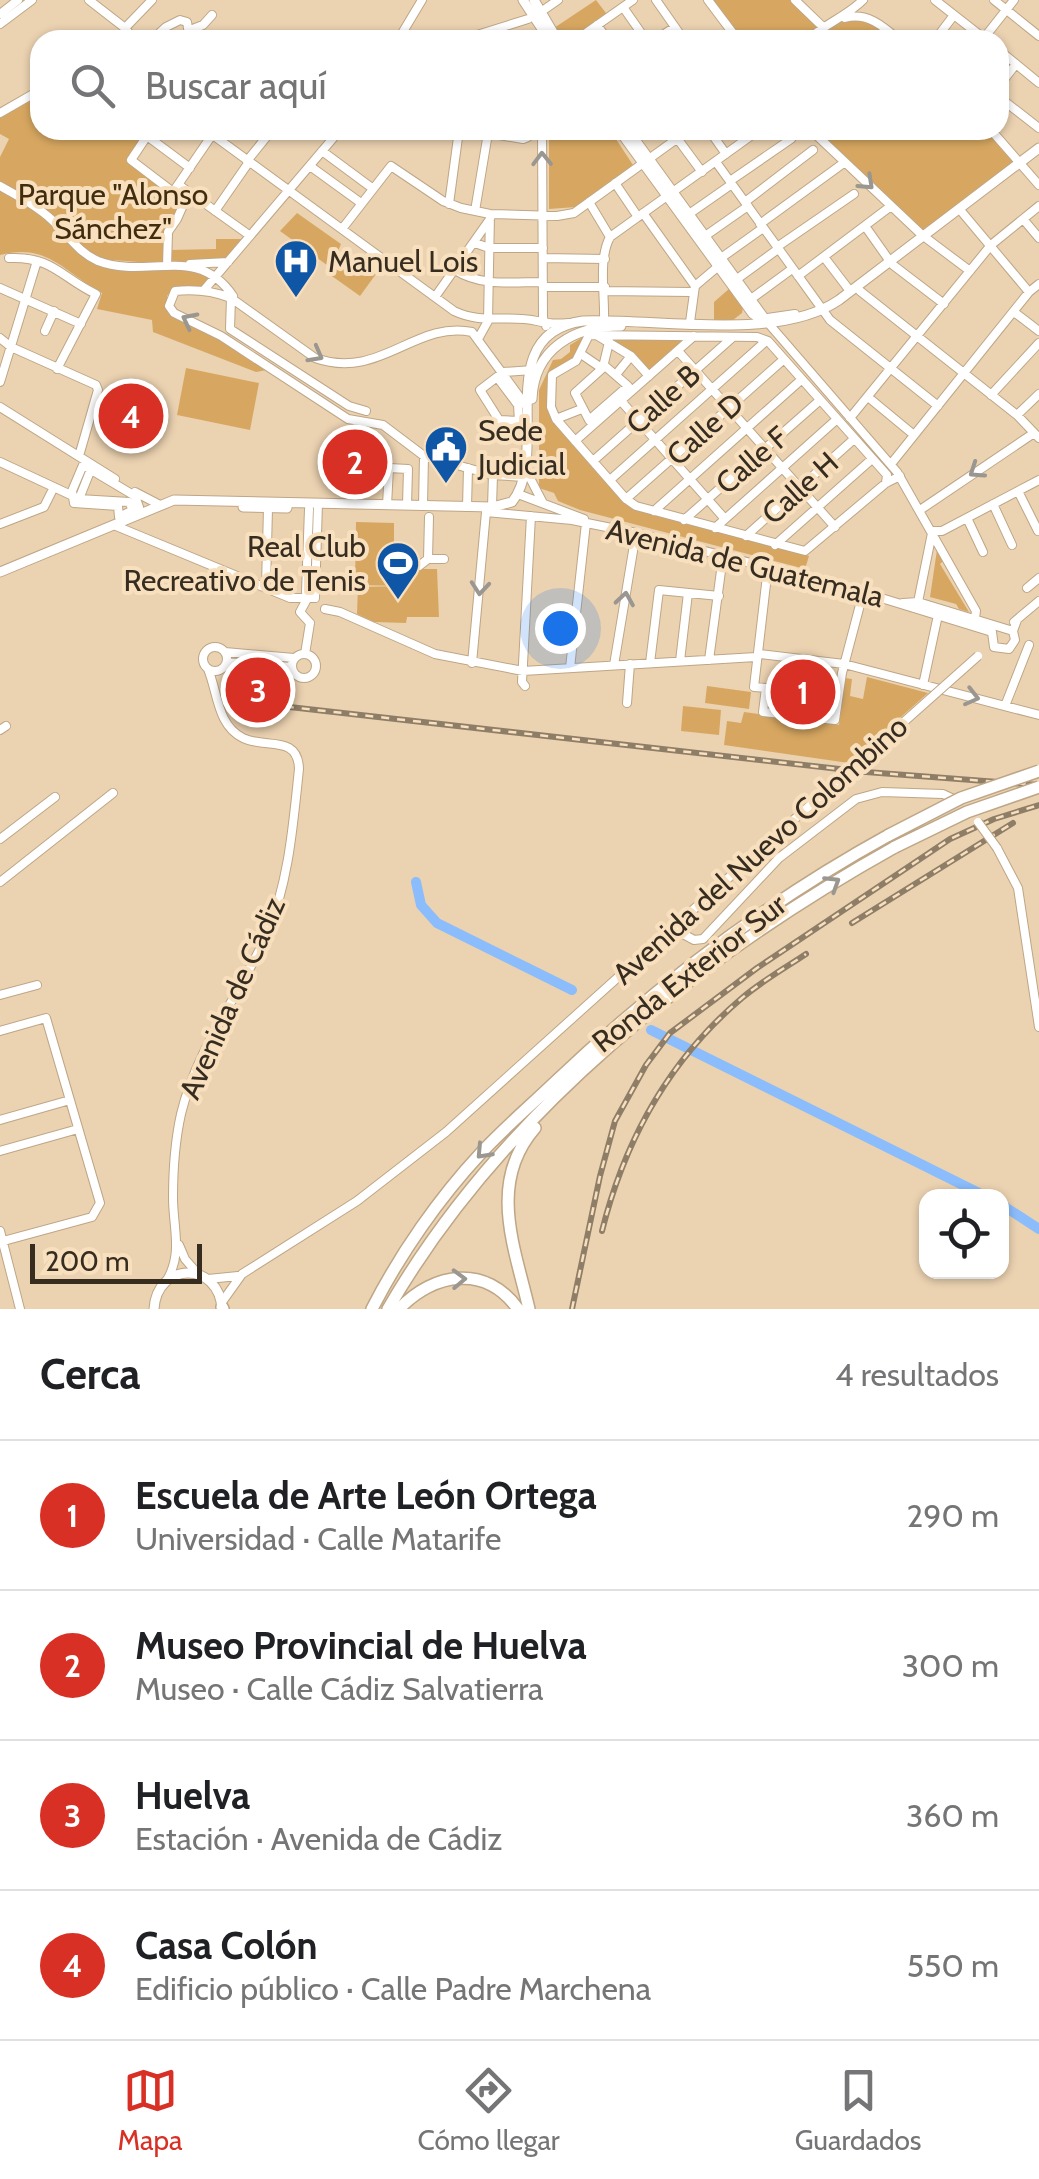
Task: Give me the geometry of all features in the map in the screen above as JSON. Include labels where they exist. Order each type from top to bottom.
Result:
[{"type":"highway","name":"Ronda Exterior Sur","points":[[372,1309],[411,1244],[480,1153],[623,1018],[729,935],[829,869],[961,798],[1039,771]]},
{"type":"highway","name":"Ronda Exterior Sur","points":[[388,1309],[429,1243],[473,1186],[554,1099],[657,1008],[741,944],[895,847],[967,812],[1039,787]]},
{"type":"highway","points":[[529,1309],[506,1208],[512,1171],[529,1135],[587,1070]]},
{"type":"highway","points":[[398,1309],[429,1284],[462,1276],[497,1288],[518,1309]]},
{"type":"main road","points":[[523,0],[544,30]]},
{"type":"main road","points":[[534,0],[546,30]]},
{"type":"main road","points":[[628,140],[737,279],[748,300],[744,316],[735,323]]},
{"type":"main road","points":[[634,140],[645,160]]},
{"type":"main road","points":[[527,477],[527,407],[543,340],[551,328],[604,320],[766,322],[824,313],[1039,149]]},
{"type":"main road","points":[[924,237],[1021,163]]},
{"type":"main road","points":[[670,194],[766,322]]},
{"type":"main road","points":[[0,572],[116,526],[136,512],[183,500],[489,510],[520,496],[527,477],[535,369],[556,347],[580,332],[599,326],[766,322],[824,313]]},
{"type":"main road","points":[[160,505],[387,505],[489,510]]},
{"type":"main road","points":[[154,1308],[158,1291],[167,1280],[182,1273],[203,1277],[218,1289],[222,1307]]},
{"type":"street","points":[[0,14],[18,0]]},
{"type":"street","points":[[0,24],[32,0]]},
{"type":"street","points":[[89,0],[125,28],[152,0]]},
{"type":"street","points":[[404,30],[422,0]]},
{"type":"street","points":[[546,8],[558,0]]},
{"type":"street","points":[[590,30],[633,0]]},
{"type":"street","points":[[656,0],[678,30]]},
{"type":"street","points":[[795,0],[822,27]]},
{"type":"street","points":[[935,0],[973,30]]},
{"type":"street","points":[[994,0],[1039,36]]},
{"type":"street","points":[[992,30],[1014,0]]},
{"type":"street","points":[[710,1],[729,30]]},
{"type":"street","points":[[840,19],[859,1],[887,30]]},
{"type":"street","points":[[623,7],[639,30]]},
{"type":"street","points":[[196,30],[212,15]]},
{"type":"street","points":[[942,30],[954,15]]},
{"type":"street","points":[[819,30],[840,19],[859,16],[884,27]]},
{"type":"street","points":[[493,30],[528,19]]},
{"type":"street","points":[[163,30],[180,20],[187,22],[189,30]]},
{"type":"street","points":[[597,25],[601,30]]},
{"type":"street","points":[[669,30],[675,26]]},
{"type":"street","points":[[1009,58],[1039,84]]},
{"type":"street","points":[[1009,73],[1016,64]]},
{"type":"street","points":[[3,108],[30,95]]},
{"type":"street","points":[[1009,104],[1039,128]]},
{"type":"street","points":[[144,140],[130,160],[189,192],[249,236]]},
{"type":"street","points":[[157,140],[190,168]]},
{"type":"street","points":[[176,188],[205,140]]},
{"type":"street","points":[[219,140],[454,311],[488,321],[536,321],[551,328]]},
{"type":"street","points":[[215,211],[264,140]]},
{"type":"street","points":[[203,291],[331,140]]},
{"type":"street","points":[[449,204],[459,140]]},
{"type":"street","points":[[475,211],[487,140]]},
{"type":"street","points":[[542,140],[542,318],[551,328],[556,347]]},
{"type":"street","points":[[342,229],[391,166],[449,204],[490,216],[544,216],[574,213],[667,140]]},
{"type":"street","points":[[678,140],[702,172]]},
{"type":"street","points":[[717,140],[726,154]]},
{"type":"street","points":[[604,320],[606,242],[743,140]]},
{"type":"street","points":[[688,214],[790,140]]},
{"type":"street","points":[[822,140],[924,237],[970,270]]},
{"type":"street","points":[[999,140],[1039,185]]},
{"type":"street","points":[[708,234],[813,150]]},
{"type":"street","points":[[322,151],[372,188]]},
{"type":"street","points":[[716,162],[824,313],[938,406]]},
{"type":"street","points":[[690,322],[694,289],[762,226],[845,162]]},
{"type":"street","points":[[310,166],[361,203]]},
{"type":"street","points":[[615,182],[694,289]]},
{"type":"street","points":[[0,186],[50,219],[99,262],[167,266],[228,262]]},
{"type":"street","points":[[167,266],[168,232],[178,220],[189,192]]},
{"type":"street","points":[[737,279],[854,194]]},
{"type":"street","points":[[588,202],[610,237]]},
{"type":"street","points":[[748,300],[824,256],[891,206]]},
{"type":"street","points":[[850,418],[991,244],[1039,206]]},
{"type":"street","points":[[961,211],[1030,292]]},
{"type":"street","points":[[435,297],[490,216]]},
{"type":"street","points":[[478,339],[488,321],[490,216]]},
{"type":"street","points":[[1023,219],[1039,238]]},
{"type":"street","points":[[864,226],[891,263],[944,304]]},
{"type":"street","points":[[475,243],[490,248],[605,259]]},
{"type":"street","points":[[824,256],[855,291],[992,395],[1038,436],[920,510]]},
{"type":"street","points":[[10,258],[59,267],[76,285],[96,294],[56,368]]},
{"type":"street","points":[[0,382],[37,261]]},
{"type":"street","points":[[180,265],[208,270],[233,299],[315,358],[331,364],[361,363],[445,330],[472,332],[478,339],[500,375],[518,405],[519,421],[499,420],[480,390],[500,375],[535,369]]},
{"type":"street","points":[[455,270],[467,278],[488,282],[604,289],[694,289]]},
{"type":"street","points":[[886,479],[766,341],[757,337],[587,337],[581,354],[568,368],[552,375],[550,394],[556,419],[626,499],[654,512],[800,552],[810,550],[896,471],[914,435],[1039,285]]},
{"type":"street","points":[[0,288],[81,324]]},
{"type":"street","points":[[233,299],[203,291],[175,290],[170,306],[174,313],[221,336],[348,419],[383,425],[424,456],[493,476],[527,477],[543,504]]},
{"type":"street","points":[[233,299],[230,329],[349,406],[366,411]]},
{"type":"street","points":[[46,331],[54,311]]},
{"type":"street","points":[[445,330],[454,311]]},
{"type":"street","points":[[1014,312],[1039,330]]},
{"type":"street","points":[[766,322],[896,471],[976,611],[975,618]]},
{"type":"street","points":[[598,336],[631,356],[649,376]]},
{"type":"street","points":[[575,441],[694,336]]},
{"type":"street","name":"Calle B","points":[[593,461],[733,337]]},
{"type":"street","points":[[0,338],[11,347],[97,387],[78,456]]},
{"type":"street","points":[[610,480],[766,341]]},
{"type":"street","points":[[550,394],[576,388],[602,365],[608,342]]},
{"type":"street","points":[[992,395],[1039,342]]},
{"type":"street","points":[[678,351],[833,526]]},
{"type":"street","points":[[581,354],[618,372],[630,385]]},
{"type":"street","points":[[618,372],[631,356]]},
{"type":"street","name":"Calle D","points":[[626,499],[783,360]]},
{"type":"street","points":[[605,366],[628,386],[588,421],[574,393],[605,366]]},
{"type":"street","points":[[568,368],[579,410],[588,421]]},
{"type":"street","points":[[500,375],[527,407]]},
{"type":"street","points":[[654,512],[801,380]]},
{"type":"street","points":[[1017,416],[1039,394]]},
{"type":"street","points":[[868,397],[914,435]]},
{"type":"street","name":"Calle F","points":[[684,520],[819,400]]},
{"type":"street","points":[[620,401],[724,520]]},
{"type":"street","points":[[0,408],[160,505]]},
{"type":"street","points":[[556,419],[579,410]]},
{"type":"street","points":[[715,528],[836,420]]},
{"type":"street","name":"Calle H","points":[[746,536],[854,439]]},
{"type":"street","points":[[422,506],[424,456]]},
{"type":"street","points":[[776,545],[872,459]]},
{"type":"street","points":[[0,462],[76,498],[129,502],[136,512]]},
{"type":"street","points":[[83,465],[135,496],[139,507],[119,517],[118,506],[77,504],[76,498],[83,465]]},
{"type":"street","points":[[387,505],[388,468],[408,469],[408,506]]},
{"type":"street","points":[[467,507],[468,468]]},
{"type":"street","points":[[472,663],[493,476]]},
{"type":"street","points":[[932,535],[1039,480]]},
{"type":"street","points":[[0,524],[44,507],[54,487]]},
{"type":"street","points":[[1018,491],[1038,532]]},
{"type":"street","points":[[136,512],[138,493]]},
{"type":"street","points":[[520,496],[583,518],[586,523],[570,668]]},
{"type":"street","points":[[993,504],[1012,545]]},
{"type":"street","points":[[300,612],[309,597],[315,507]]},
{"type":"street","points":[[266,586],[268,508]]},
{"type":"street","points":[[489,510],[586,523]]},
{"type":"street","points":[[525,686],[522,682],[531,516]]},
{"type":"street","points":[[428,558],[429,517]]},
{"type":"street","points":[[967,518],[982,552]]},
{"type":"street","name":"Avenida de Guatemala","points":[[586,523],[1005,631]]},
{"type":"street","points":[[116,526],[266,586],[290,598],[310,622]]},
{"type":"street","points":[[614,665],[636,533]]},
{"type":"street","points":[[918,602],[932,535]]},
{"type":"street","points":[[930,551],[941,548]]},
{"type":"street","points":[[710,660],[724,556]]},
{"type":"street","points":[[394,564],[419,566],[428,558],[444,559]]},
{"type":"street","points":[[768,567],[754,687],[766,688],[763,712],[835,720],[844,664],[862,601],[876,596]]},
{"type":"street","points":[[1028,588],[1039,578]]},
{"type":"street","points":[[650,663],[659,590],[719,596]]},
{"type":"street","points":[[680,661],[688,593]]},
{"type":"street","points":[[290,598],[309,597],[324,609],[340,612],[435,654],[523,671],[758,655],[844,664],[1039,714]]},
{"type":"street","points":[[1005,631],[1005,650],[992,644],[1005,631],[1039,601]]},
{"type":"street","name":"Avenida de Guatemala","points":[[918,602],[934,614]]},
{"type":"street","name":"Avenida de Guatemala","points":[[903,604],[918,602],[1005,631]]},
{"type":"street","points":[[310,622],[321,620],[324,609]]},
{"type":"street","points":[[923,685],[934,614]]},
{"type":"street","name":"Avenida de Guatemala","points":[[958,620],[975,618]]},
{"type":"street","points":[[306,654],[310,622]]},
{"type":"street","points":[[1005,631],[1039,650]]},
{"type":"street","name":"Avenida del Nuevo Colombino","points":[[222,1307],[242,1274],[357,1202],[402,1168],[992,644]]},
{"type":"street","points":[[1005,706],[1029,645]]},
{"type":"street","points":[[220,670],[208,669],[203,661],[206,651],[214,646],[226,657],[292,663],[306,654]]},
{"type":"street","points":[[292,663],[298,677],[311,675],[315,661],[306,654]]},
{"type":"street","points":[[214,688],[226,657]]},
{"type":"street","points":[[628,702],[630,664]]},
{"type":"street","name":"Avenida de Cádiz","points":[[167,1280],[175,1264],[178,1242],[174,1170],[182,1112],[202,1054],[266,934],[279,899],[287,870],[299,769],[296,754],[290,748],[252,742],[233,731],[223,716],[208,669]]},
{"type":"street","points":[[0,882],[113,793]]},
{"type":"street","points":[[674,929],[694,940],[703,939],[779,858],[856,799],[870,794],[952,797],[962,803],[997,848],[1018,888],[1039,1026]]},
{"type":"street","points":[[0,839],[55,797]]},
{"type":"street","points":[[0,996],[37,986]]},
{"type":"street","points":[[0,1031],[46,1018],[98,1196],[97,1212],[92,1217],[2,1242]]},
{"type":"street","points":[[0,1120],[70,1100]]},
{"type":"street","points":[[0,1150],[78,1128]]},
{"type":"street","points":[[0,1230],[20,1309]]},
{"type":"street","name":"Avenida de Cádiz","points":[[178,1242],[185,1259],[203,1277]]},
{"type":"street","name":"Avenida del Nuevo Colombino","points":[[203,1277],[242,1274]]},
{"type":"green space","points":[[596,0],[609,17],[591,30],[551,30]]},
{"type":"green space","points":[[712,0],[795,0],[823,27],[855,18],[885,30],[732,30]]},
{"type":"green space","name":"Parque \"Alonso Sánchez\"","points":[[30,99],[30,140],[141,140],[127,161],[183,201],[165,232],[165,264],[99,259],[0,183],[0,157],[9,139],[0,134],[0,116]]},
{"type":"green space","points":[[549,140],[617,140],[633,165],[576,207],[549,209]]},
{"type":"green space","points":[[822,140],[1000,140],[1019,161],[922,235]]},
{"type":"green space","points":[[0,189],[49,221],[98,264],[182,269],[212,276],[202,288],[174,287],[167,296],[167,307],[267,370],[256,372],[153,332],[152,320],[97,309],[102,293],[44,256],[17,252],[0,255]]},
{"type":"green space","points":[[297,213],[341,244],[331,268],[280,231]]},
{"type":"green space","points":[[216,239],[243,239],[224,261],[170,260],[170,250],[216,249]]},
{"type":"green space","points":[[345,251],[376,274],[360,296],[329,274]]},
{"type":"green space","points":[[730,288],[743,307],[742,313],[733,320],[714,320],[714,302]]},
{"type":"green space","points":[[583,337],[574,357],[548,377],[550,416],[632,507],[809,556],[805,569],[580,510],[539,488],[539,390],[553,360],[561,359],[570,352],[570,345]]},
{"type":"green space","points":[[689,338],[649,373],[606,339]]},
{"type":"green space","points":[[186,368],[259,383],[250,430],[177,415]]},
{"type":"green space","points":[[356,522],[394,523],[394,570],[407,571],[407,584],[410,569],[437,569],[439,617],[407,617],[406,623],[374,622],[357,614],[358,587],[407,586],[355,585]]},
{"type":"green space","points":[[937,550],[943,561],[940,564],[969,612],[930,597]]},
{"type":"green space","points":[[867,677],[928,693],[849,763],[724,745],[727,721],[741,723],[744,712],[839,725],[845,678],[852,679],[850,696],[863,699]]},
{"type":"green space","points":[[707,686],[751,692],[749,709],[705,703]]},
{"type":"green space","points":[[683,706],[721,710],[719,735],[681,731]]},
{"type":"waterway","points":[[416,882],[421,905],[437,923],[572,990]]},
{"type":"waterway","points":[[651,1030],[971,1189]]},
{"type":"waterway","points":[[1009,1210],[1039,1229]]},
{"type":"railway","points":[[254,703],[866,772],[1039,785]]},
{"type":"railway","points":[[572,1309],[615,1121],[646,1065],[670,1033],[757,968],[950,839],[1039,805]]},
{"type":"railway","points":[[852,923],[1013,823]]},
{"type":"railway","points":[[602,1231],[623,1164],[672,1074],[742,998],[806,954]]},
{"type":"place","name":"Manuel Lois","points":[[296,299]]},
{"type":"place","name":"Casa Colón","points":[[131,416]]},
{"type":"place","name":"Museo Provincial de Huelva","points":[[355,462]]},
{"type":"place","name":"Sede Judicial","points":[[446,485]]},
{"type":"place","name":"Real Club Recreativo de Tenis","points":[[398,601]]},
{"type":"place","name":"Huelva","points":[[258,690]]},
{"type":"place","name":"Escuela de Arte León Ortega","points":[[803,692]]}]
